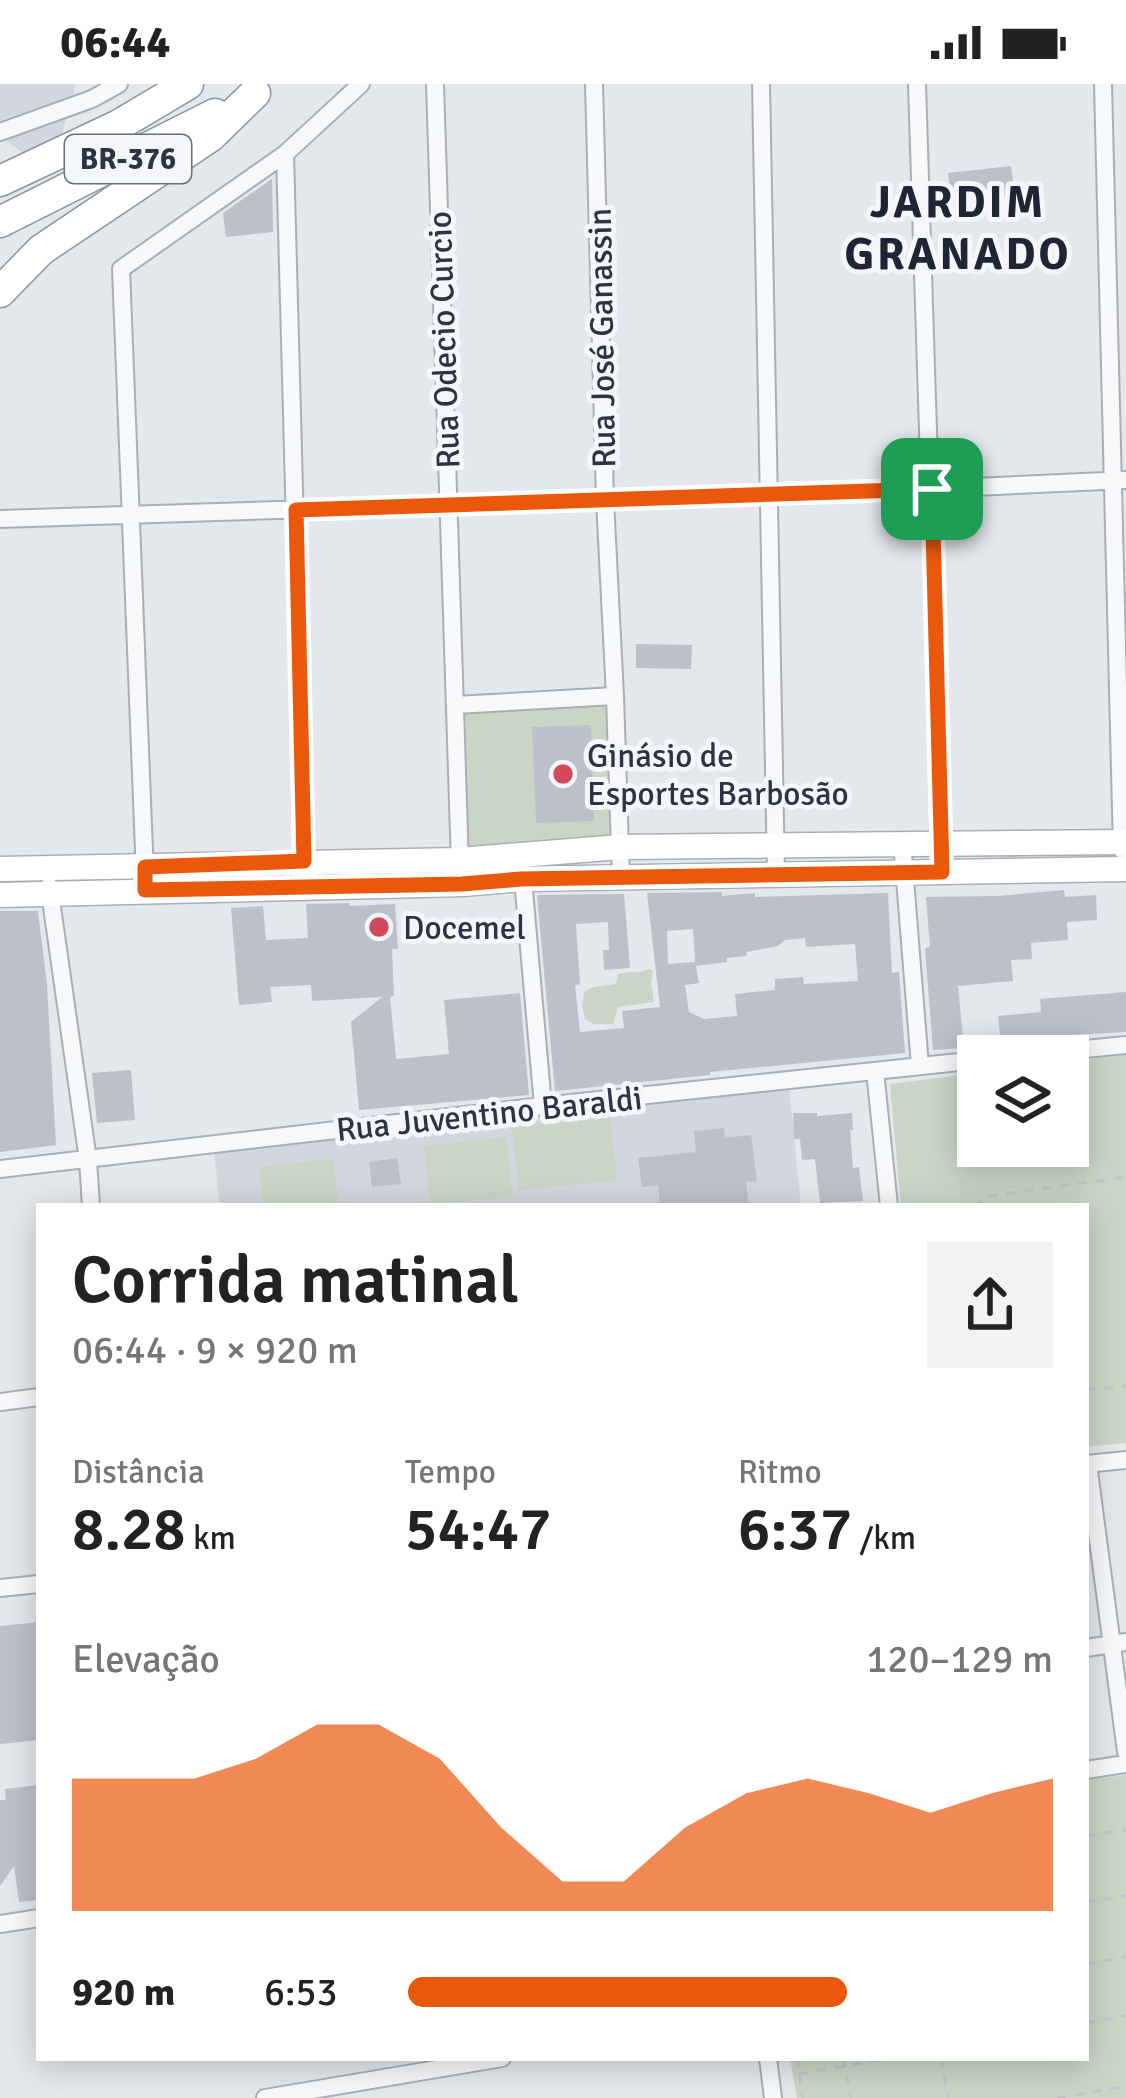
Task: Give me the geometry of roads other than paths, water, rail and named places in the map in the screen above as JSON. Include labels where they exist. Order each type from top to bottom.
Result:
[{"type":"highway","name":"BR-376","points":[[0,181],[119,125],[188,84]]},
{"type":"highway","name":"BR-376","points":[[0,223],[261,88]]},
{"type":"highway","points":[[0,292],[41,250],[211,136],[261,88]]},
{"type":"highway","points":[[0,157],[119,125]]},
{"type":"street","points":[[0,132],[119,84]]},
{"type":"street","points":[[145,878],[121,269],[285,154],[362,84]]},
{"type":"street","name":"Rua Odecio Curcio","points":[[435,84],[460,872]]},
{"type":"street","name":"Rua José Ganassin","points":[[594,84],[604,500],[621,879]]},
{"type":"street","points":[[761,84],[776,874]]},
{"type":"street","points":[[916,84],[942,872]]},
{"type":"street","points":[[522,867],[621,879],[1124,869],[1118,481],[1103,84]]},
{"type":"street","points":[[285,154],[308,887]]},
{"type":"street","points":[[0,519],[1118,481]]},
{"type":"street","points":[[454,705],[615,696]]},
{"type":"street","points":[[902,842],[920,1066]]},
{"type":"street","points":[[0,868],[308,887],[522,867],[620,847],[1124,842]]},
{"type":"street","points":[[0,895],[50,896],[145,878],[304,861],[460,872]]},
{"type":"street","points":[[522,867],[543,1106]]},
{"type":"street","points":[[47,869],[91,1203]]},
{"type":"street","points":[[1089,1049],[1126,1045]]},
{"type":"street","name":"Rua Juventino Baraldi","points":[[0,1169],[957,1062]]},
{"type":"street","points":[[875,1071],[889,1203]]},
{"type":"street","points":[[0,1402],[36,1397]]},
{"type":"street","points":[[1089,1464],[1126,1460]]},
{"type":"street","points":[[1089,1475],[1119,1643],[1126,1751]]},
{"type":"street","points":[[0,1588],[36,1584]]},
{"type":"street","points":[[1089,1648],[1119,1643]]},
{"type":"street","points":[[1089,1770],[1126,1764]]},
{"type":"street","points":[[0,1924],[36,1918]]},
{"type":"street","points":[[265,2098],[399,2066],[463,2061]]},
{"type":"street","points":[[768,2061],[773,2098]]},
{"type":"place","name":"Ginásio de Esportes Barbosão","points":[[563,774]]},
{"type":"place","name":"Docemel","points":[[379,927]]},
{"type":"district","name":"JARDIM GRANADO","points":[[958,227]]}]
